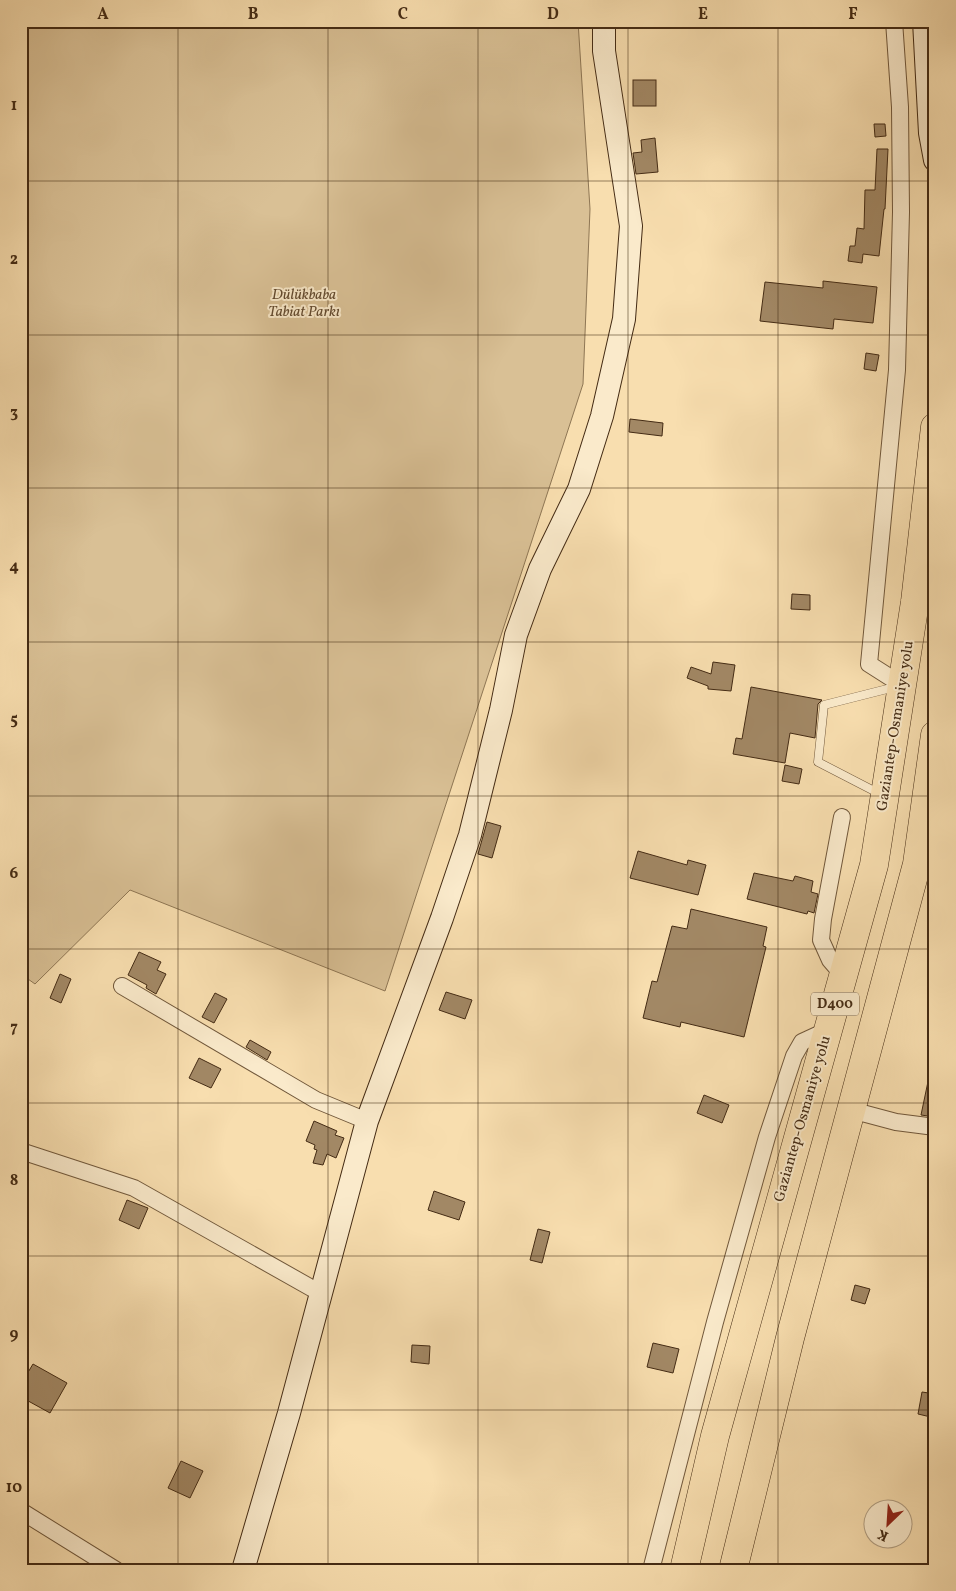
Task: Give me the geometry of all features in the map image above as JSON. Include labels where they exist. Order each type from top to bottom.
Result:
[{"type":"highway","name":"Gaziantep-Osmaniye yolu","points":[[684,1570],[715,1436],[874,865],[915,602],[935,427]]},
{"type":"highway","name":"D400","points":[[733,1570],[790,1338],[917,864],[930,798],[935,735]]},
{"type":"street","points":[[243,1570],[322,1294],[367,1120],[442,918],[470,835],[501,710],[516,635],[540,569],[579,489],[602,416],[624,319],[631,226],[604,52],[604,21]]},
{"type":"street","points":[[894,21],[900,117],[901,212],[897,370],[869,664],[902,685]]},
{"type":"street","points":[[924,21],[930,133],[935,160]]},
{"type":"street","points":[[842,817],[823,919],[821,940],[830,960],[843,975]]},
{"type":"street","points":[[122,986],[316,1100],[367,1120]]},
{"type":"street","points":[[651,1570],[715,1322],[767,1137],[794,1056],[802,1042],[828,1030]]},
{"type":"street","points":[[851,1110],[896,1122],[935,1127]]},
{"type":"street","points":[[21,1151],[134,1188],[322,1294]]},
{"type":"street","points":[[21,1511],[116,1570]]},
{"type":"lane","points":[[884,797],[818,762],[824,705],[902,685]]},
{"type":"green space","name":"Dülükbaba Tabiat Parkı","points":[[21,21],[578,21],[590,209],[583,384],[385,991],[130,890],[35,984],[21,974]]},
{"type":"building","points":[[633,80],[656,80],[656,106],[633,106]]},
{"type":"building","points":[[874,124],[885,124],[886,136],[875,137]]},
{"type":"building","points":[[655,138],[658,172],[636,174],[633,153],[642,152],[641,140]]},
{"type":"building","points":[[877,149],[888,149],[885,209],[879,256],[863,254],[862,263],[848,261],[850,246],[855,246],[857,228],[864,229],[865,190],[875,190]]},
{"type":"building","points":[[823,281],[877,287],[873,323],[834,319],[833,329],[760,321],[765,282],[823,288]]},
{"type":"building","points":[[866,353],[879,355],[876,371],[864,369]]},
{"type":"building","points":[[630,419],[663,423],[662,436],[629,432]]},
{"type":"building","points":[[792,594],[810,595],[810,610],[791,609]]},
{"type":"building","points":[[713,662],[735,665],[731,691],[708,689],[708,686],[687,678],[691,667],[711,674]]},
{"type":"building","points":[[751,687],[822,700],[818,704],[815,738],[790,733],[785,763],[733,754],[736,738],[742,739]]},
{"type":"building","points":[[785,765],[802,769],[799,784],[782,781]]},
{"type":"building","points":[[487,822],[501,826],[492,858],[478,854]]},
{"type":"building","points":[[638,851],[687,865],[688,860],[706,865],[698,895],[630,878]]},
{"type":"building","points":[[754,873],[793,881],[795,876],[813,881],[811,892],[818,894],[814,913],[808,911],[807,914],[747,899]]},
{"type":"building","points":[[691,909],[767,927],[763,946],[766,947],[744,1037],[681,1022],[680,1027],[643,1018],[652,981],[657,982],[672,926],[687,929]]},
{"type":"building","points":[[139,952],[161,962],[157,970],[166,974],[156,994],[146,988],[147,985],[128,975]]},
{"type":"building","points":[[60,974],[71,979],[61,1003],[50,998]]},
{"type":"building","points":[[446,992],[472,1000],[465,1019],[439,1010]]},
{"type":"building","points":[[215,993],[227,999],[214,1023],[202,1017]]},
{"type":"building","points":[[250,1040],[271,1052],[267,1060],[246,1047]]},
{"type":"building","points":[[199,1058],[221,1069],[211,1088],[189,1078]]},
{"type":"building","points":[[930,1072],[935,1073],[935,1117],[921,1115]]},
{"type":"building","points":[[704,1095],[729,1105],[722,1123],[697,1113]]},
{"type":"building","points":[[314,1121],[337,1131],[335,1135],[344,1138],[336,1158],[327,1154],[323,1165],[313,1163],[317,1150],[314,1149],[315,1145],[306,1141]]},
{"type":"building","points":[[434,1191],[465,1202],[459,1220],[428,1210]]},
{"type":"building","points":[[127,1200],[148,1208],[139,1229],[119,1220]]},
{"type":"building","points":[[538,1229],[550,1232],[542,1263],[530,1260]]},
{"type":"building","points":[[855,1285],[870,1289],[865,1304],[851,1300]]},
{"type":"building","points":[[653,1343],[679,1349],[673,1373],[647,1367]]},
{"type":"building","points":[[412,1345],[430,1346],[429,1364],[411,1362]]},
{"type":"building","points":[[33,1364],[67,1383],[50,1413],[21,1397],[21,1384]]},
{"type":"building","points":[[922,1392],[935,1394],[935,1418],[918,1414]]},
{"type":"building","points":[[181,1461],[203,1471],[190,1498],[168,1488]]}]
